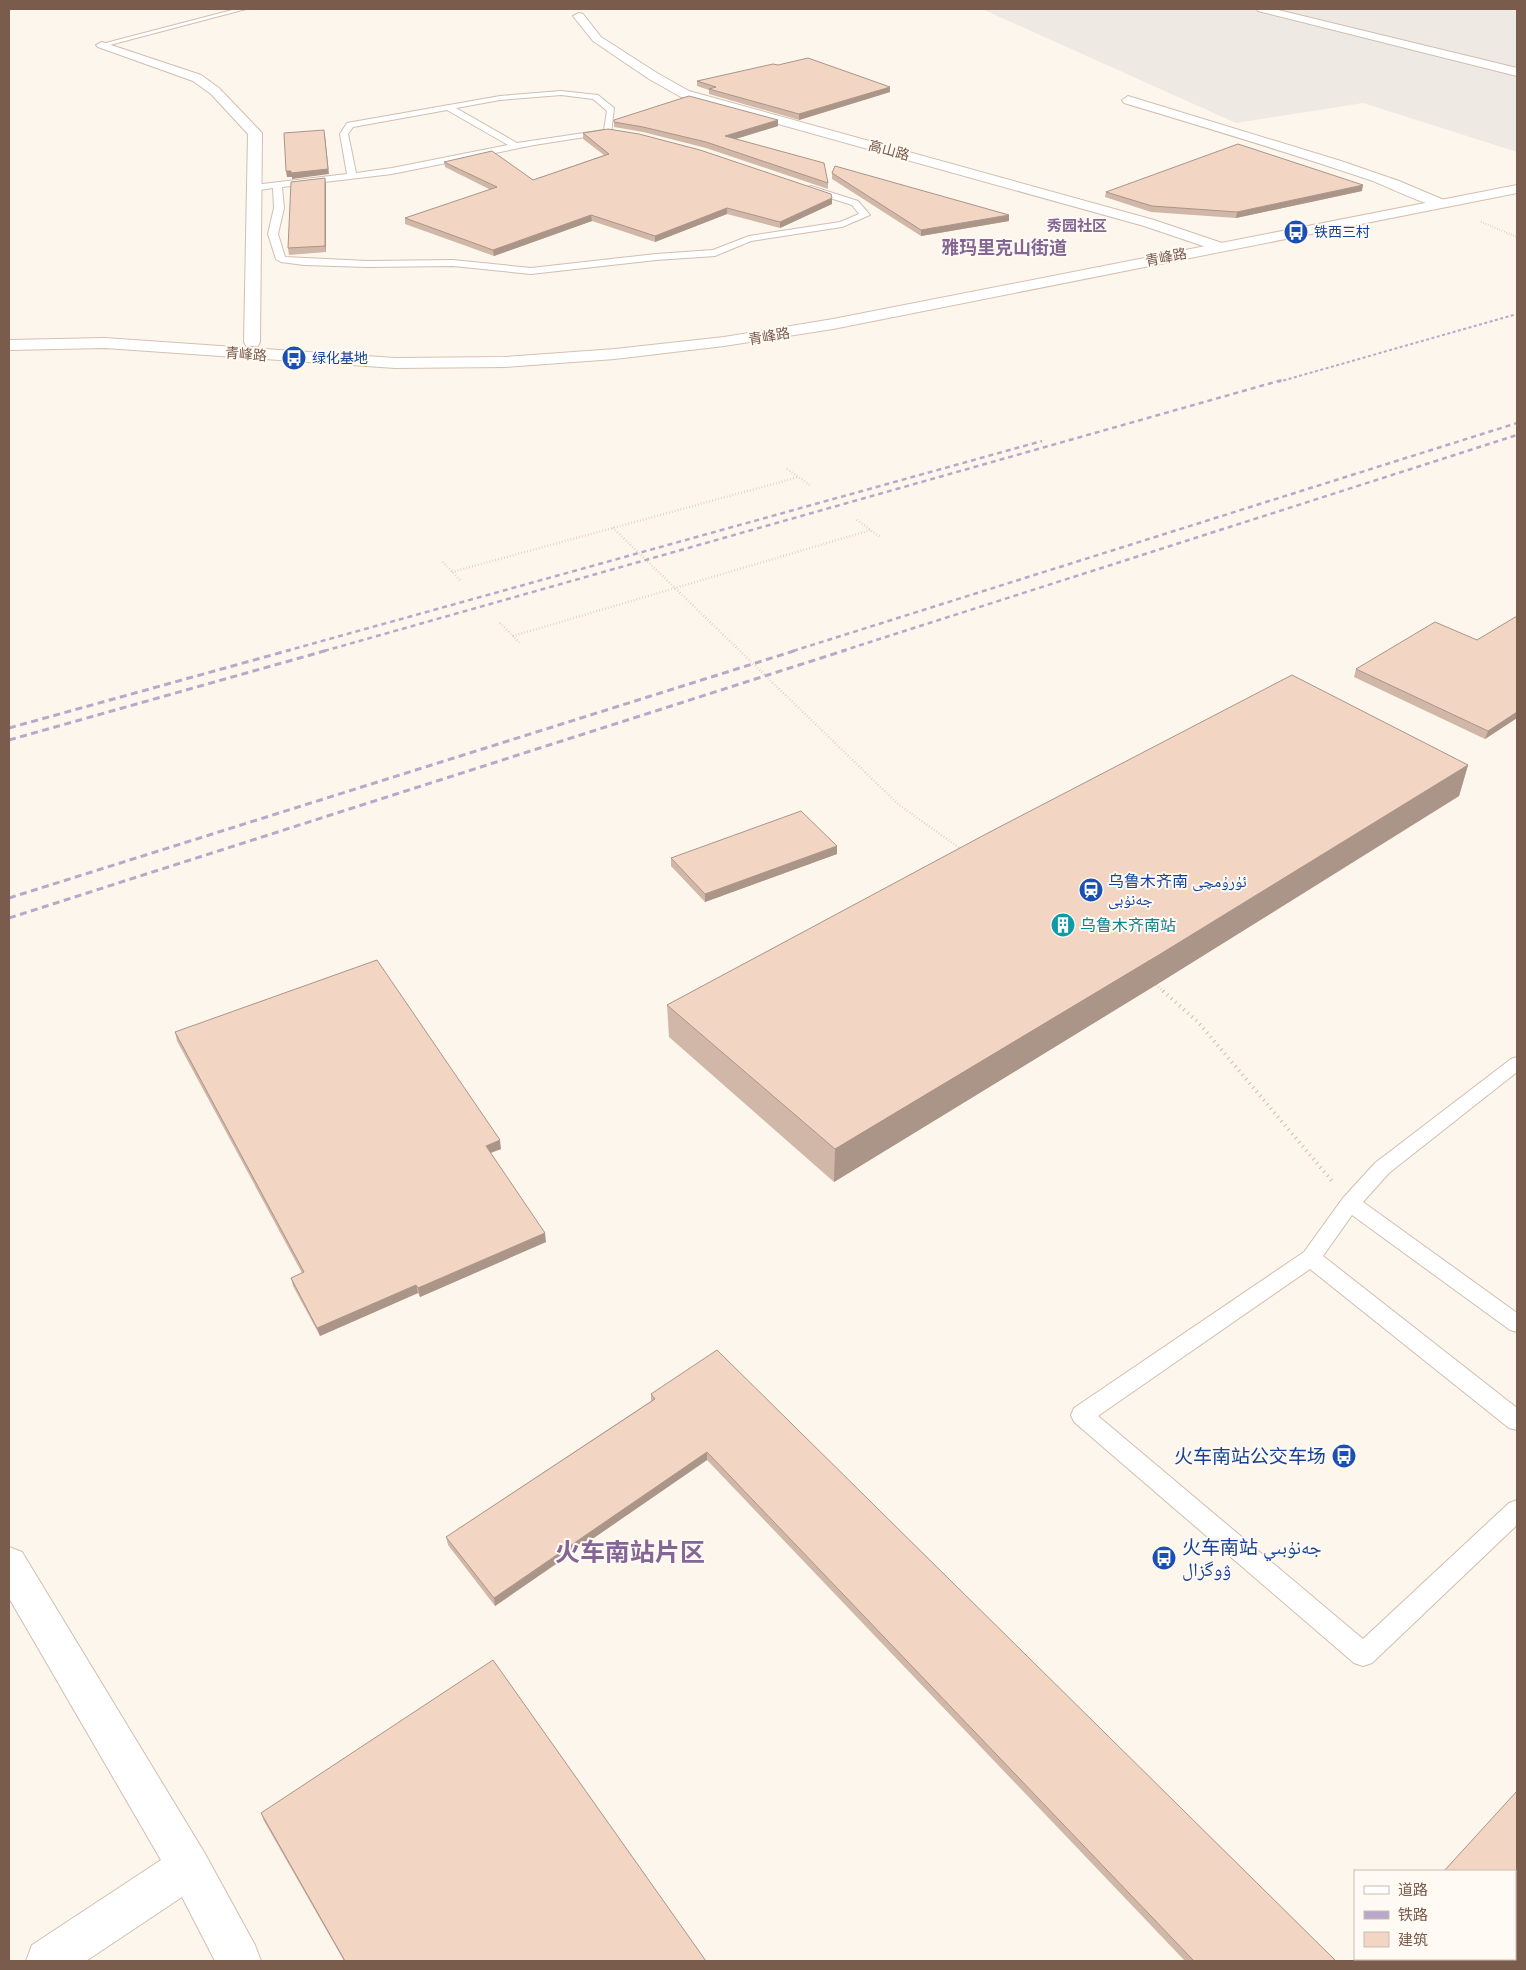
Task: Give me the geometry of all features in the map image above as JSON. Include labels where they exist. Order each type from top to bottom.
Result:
[{"type":"street","points":[[1262,9],[1517,72]]},
{"type":"street","name":"高山路","points":[[579,16],[597,39],[653,76],[685,94],[1022,187],[1220,247]]},
{"type":"street","points":[[102,45],[197,78],[215,91],[255,133],[252,342]]},
{"type":"street","points":[[1128,100],[1336,164],[1394,184],[1439,203]]},
{"type":"street","name":"青峰路","points":[[9,335],[92,331],[338,349],[464,352],[546,349],[686,337],[816,315],[1517,180]]},
{"type":"street","name":"青峰路","points":[[9,345],[78,342],[294,358],[394,363],[482,362],[625,354],[729,342],[833,324],[1517,189]]},
{"type":"street","points":[[9,1564],[188,1867],[239,1961]]},
{"type":"street","points":[[48,1961],[188,1867]]},
{"type":"lane","points":[[102,45],[243,9]]},
{"type":"lane","points":[[254,188],[277,186],[392,171],[516,146],[612,132],[611,110],[595,97],[561,94],[500,98],[350,125],[344,134],[352,176]]},
{"type":"lane","points":[[448,107],[516,146]]},
{"type":"lane","points":[[277,186],[279,208],[273,234],[282,259],[304,262],[367,264],[453,263],[531,271],[656,256],[715,253],[749,239],[842,224],[865,215],[856,203],[803,187]]},
{"type":"lane","points":[[1517,1063],[1382,1168],[1350,1203],[1311,1258],[1082,1416],[1363,1655],[1517,1510]]},
{"type":"lane","points":[[1350,1203],[1517,1324]]},
{"type":"lane","points":[[1311,1258],[1517,1421]]},
{"type":"path","points":[[1498,230],[1517,237]]},
{"type":"path","points":[[788,468],[810,485]]},
{"type":"path","points":[[452,572],[799,477]]},
{"type":"path","points":[[857,520],[880,537]]},
{"type":"path","points":[[613,528],[899,805],[968,854]]},
{"type":"path","points":[[513,636],[871,530]]},
{"type":"path","points":[[443,562],[461,582]]},
{"type":"path","points":[[500,622],[521,644]]},
{"type":"path","points":[[1149,979],[1198,1022],[1350,1203]]},
{"type":"shaded area","points":[[982,9],[1517,9],[1517,152],[1363,103],[1236,123]]},
{"type":"building","points":[[808,58],[890,87],[799,114],[709,89],[716,87],[697,81],[773,64],[778,65]]},
{"type":"building","points":[[689,96],[778,120],[725,136],[824,163],[828,183],[706,142],[614,122],[614,120]]},
{"type":"building","points":[[608,129],[639,134],[700,150],[831,194],[832,198],[780,222],[727,208],[655,236],[591,215],[493,250],[405,218],[497,187],[444,162],[492,151],[533,180],[609,154],[583,133]]},
{"type":"building","points":[[324,130],[328,169],[291,173],[291,171],[286,171],[284,133]]},
{"type":"building","points":[[1238,144],[1363,185],[1237,212],[1152,206],[1106,192]]},
{"type":"building","points":[[835,166],[1009,215],[921,230],[832,173]]},
{"type":"building","points":[[325,178],[325,246],[288,248],[291,182]]},
{"type":"building","points":[[1517,616],[1517,712],[1488,731],[1356,669],[1435,622],[1477,640]]},
{"type":"building","name":"乌鲁木齐南站","points":[[1292,675],[1468,765],[1162,953],[835,1149],[667,1005],[986,834]]},
{"type":"building","points":[[801,811],[837,846],[705,894],[671,858]]},
{"type":"building","points":[[377,960],[500,1140],[486,1146],[545,1233],[418,1288],[416,1285],[317,1328],[291,1278],[304,1272],[175,1032]]},
{"type":"building","points":[[717,1350],[1336,1961],[1194,1961],[707,1452],[494,1598],[446,1537],[655,1399],[651,1394]]},
{"type":"building","points":[[493,1660],[706,1961],[345,1961],[261,1813]]},
{"type":"building","points":[[1517,1791],[1517,1961],[1363,1961],[1516,1960],[1516,1870],[1445,1870]]},
{"type":"railway","points":[[1278,382],[1517,314]]},
{"type":"railway","points":[[324,651],[1282,380]]},
{"type":"railway","points":[[793,651],[1517,423]]},
{"type":"railway","points":[[842,651],[1517,435]]},
{"type":"railway","points":[[286,651],[1042,441]]},
{"type":"railway","points":[[9,728],[290,650]]},
{"type":"railway","points":[[9,740],[328,650]]},
{"type":"railway","points":[[9,898],[797,650]]},
{"type":"railway","points":[[9,918],[846,650]]},
{"type":"place","name":"铁西三村","points":[[1296,232]]},
{"type":"place","name":"绿化基地","points":[[294,358]]},
{"type":"place","name":"乌鲁木齐南 ئۇرۇمچى جەنۇبى","points":[[1091,890]]},
{"type":"place","name":"乌鲁木齐南站","points":[[1063,925]]},
{"type":"place","name":"火车南站公交车场","points":[[1344,1456]]},
{"type":"place","name":"火车南站 جەنۇبىي ۋوگزال","points":[[1164,1558]]},
{"type":"district","name":"秀园社区","points":[[1077,226]]},
{"type":"district","name":"雅玛里克山街道","points":[[1004,248]]},
{"type":"district","name":"火车南站片区","points":[[630,1552]]}]
